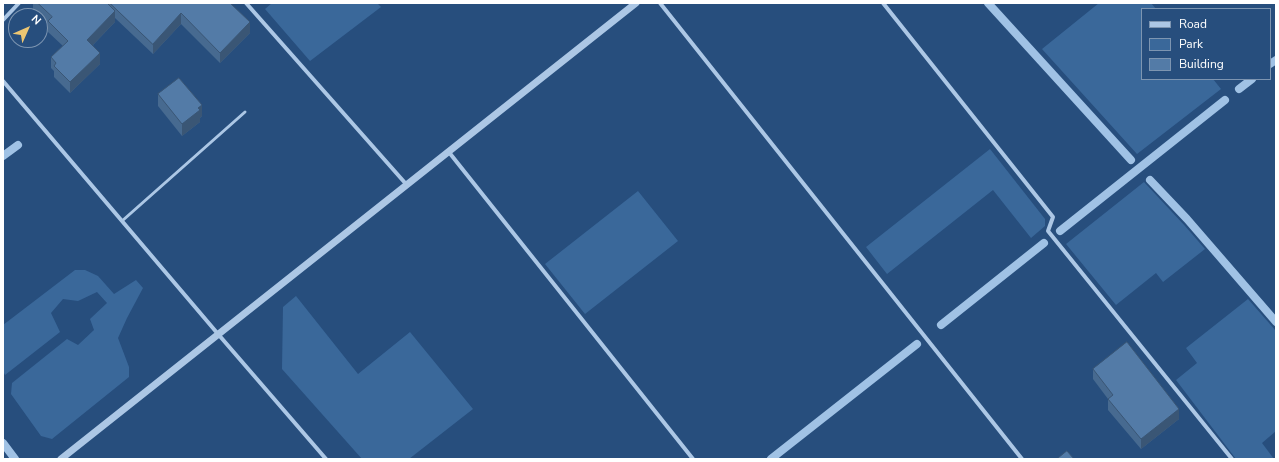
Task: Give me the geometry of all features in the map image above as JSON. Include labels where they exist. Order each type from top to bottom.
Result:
[{"type":"street","points":[[3,20],[19,3]]},
{"type":"street","points":[[246,3],[406,184]]},
{"type":"street","points":[[61,459],[636,3]]},
{"type":"street","points":[[660,3],[1022,459]]},
{"type":"street","points":[[883,3],[1053,217],[1048,231],[1232,459]]},
{"type":"street","points":[[3,81],[326,459]]},
{"type":"street","points":[[448,151],[693,459]]},
{"type":"lane","points":[[122,222],[245,112]]},
{"type":"green space","points":[[272,3],[377,3],[381,7],[310,61],[265,9]]},
{"type":"green space","points":[[1099,3],[1151,3],[1155,8],[1141,8],[1141,80],[1214,80],[1221,89],[1137,154],[1042,49]]},
{"type":"green space","points":[[990,149],[1045,219],[1045,226],[1031,238],[993,190],[887,274],[866,247]]},
{"type":"green space","points":[[1144,182],[1205,249],[1163,282],[1156,273],[1116,305],[1066,244]]},
{"type":"green space","points":[[638,191],[678,241],[585,314],[545,264]]},
{"type":"green space","points":[[75,270],[85,270],[98,276],[114,294],[136,280],[143,288],[118,338],[129,367],[129,377],[52,439],[41,436],[11,394],[12,383],[67,339],[78,345],[94,330],[90,319],[107,303],[97,292],[78,301],[63,299],[51,313],[60,332],[5,375],[3,371],[3,325]]},
{"type":"green space","points":[[296,296],[358,374],[410,332],[473,409],[409,459],[362,459],[282,369],[283,307]]},
{"type":"green space","points":[[1248,299],[1276,331],[1276,431],[1262,443],[1274,459],[1236,459],[1176,380],[1197,363],[1186,348]]},
{"type":"building","points":[[38,3],[107,3],[115,11],[87,40],[100,53],[70,82],[54,66],[56,63],[51,57],[68,41],[48,21],[52,17],[48,13],[48,8],[43,8]]},
{"type":"building","points":[[110,3],[230,3],[250,22],[220,53],[181,13],[153,44]]},
{"type":"building","points":[[179,78],[202,105],[198,108],[200,110],[182,124],[158,94]]},
{"type":"building","points":[[1127,342],[1179,409],[1141,439],[1108,399],[1113,395],[1093,369]]},
{"type":"building","points":[[1067,451],[1074,459],[1057,459]]},
{"type":"waterway","points":[[988,3],[1131,160]]},
{"type":"waterway","points":[[1271,63],[1276,60]]},
{"type":"waterway","points":[[1239,89],[1251,80]]},
{"type":"waterway","points":[[1060,231],[1225,100]]},
{"type":"waterway","points":[[3,156],[18,145]]},
{"type":"waterway","points":[[1150,180],[1187,219],[1276,322]]},
{"type":"waterway","points":[[941,325],[1044,243]]},
{"type":"waterway","points":[[771,459],[917,344]]},
{"type":"waterway","points":[[3,443],[15,459]]}]
